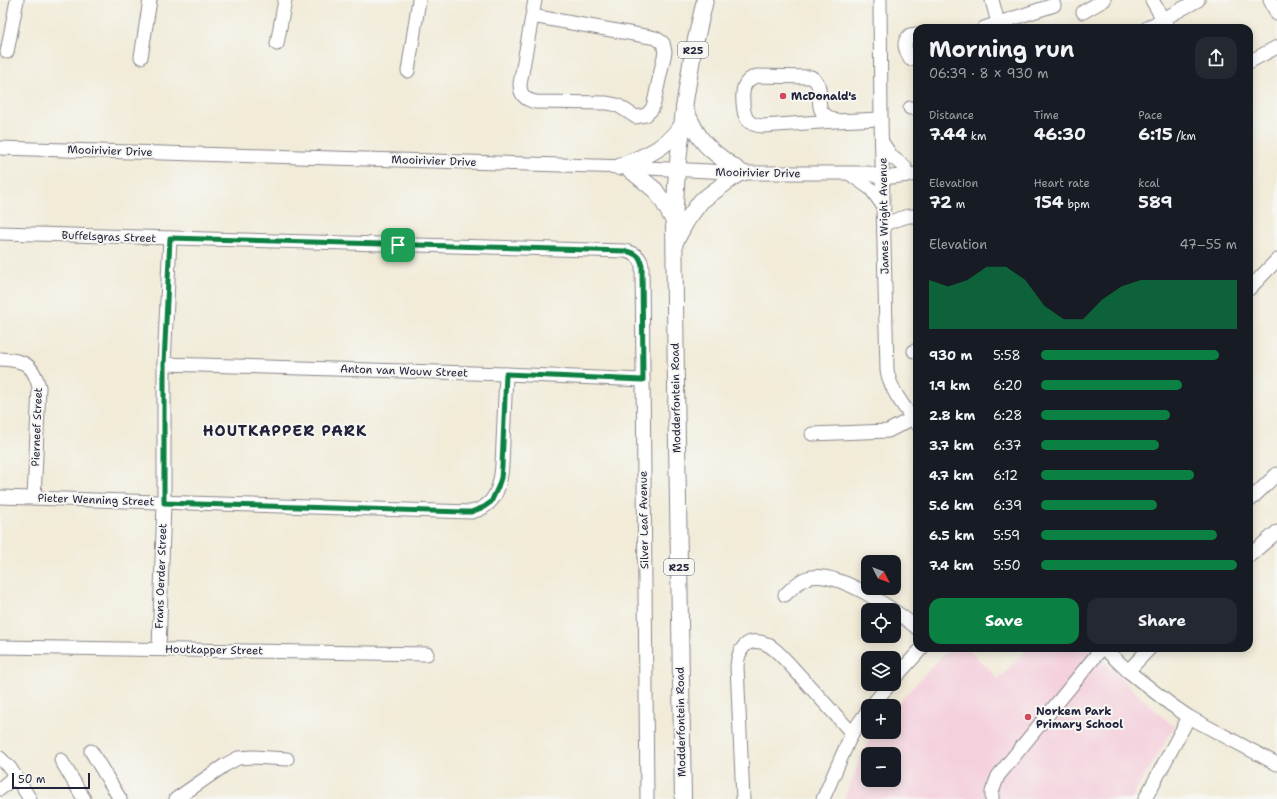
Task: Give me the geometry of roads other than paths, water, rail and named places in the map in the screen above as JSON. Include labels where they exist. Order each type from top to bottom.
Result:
[{"type":"main road","name":"Modderfontein Road","points":[[683,799],[674,221],[677,170],[684,108],[693,52],[705,0]]},
{"type":"main road","points":[[674,243],[686,220],[701,201],[740,173],[705,144],[684,108]]},
{"type":"main road","points":[[674,221],[662,199],[655,190],[623,167],[652,153],[667,142],[682,126]]},
{"type":"street","points":[[7,52],[17,0]]},
{"type":"street","points":[[141,57],[150,0]]},
{"type":"street","points":[[277,44],[284,0]]},
{"type":"street","points":[[408,71],[420,0]]},
{"type":"street","points":[[532,16],[656,38],[663,43],[665,57],[652,109],[646,115],[641,117],[632,115],[613,104],[536,102],[527,100],[521,93],[520,84],[532,16],[535,0]]},
{"type":"street","name":"James Wright Avenue","points":[[880,0],[881,119],[887,359],[889,378],[896,392],[913,418]]},
{"type":"street","points":[[992,0],[998,23],[1054,5]]},
{"type":"street","points":[[1083,12],[1104,0]]},
{"type":"street","points":[[1152,0],[1165,24],[1198,0]]},
{"type":"street","points":[[1270,0],[1277,14]]},
{"type":"street","points":[[910,59],[905,46],[905,41],[910,35],[913,35]]},
{"type":"street","points":[[1253,60],[1277,46]]},
{"type":"street","points":[[835,121],[823,113],[821,109],[818,85],[811,77],[757,76],[747,81],[744,86],[742,96],[744,114],[750,122],[756,125],[763,126],[881,119]]},
{"type":"street","points":[[850,174],[871,189],[884,203],[890,190],[897,182],[913,170],[892,157],[882,142]]},
{"type":"street","name":"Mooirivier Drive","points":[[0,148],[623,167],[740,173],[868,174],[913,170]]},
{"type":"street","points":[[884,224],[908,216],[913,216]]},
{"type":"street","name":"Buffelsgras Street","points":[[0,233],[626,251]]},
{"type":"street","name":"Frans Oerder Street","points":[[159,649],[164,503],[164,364],[170,238]]},
{"type":"street","name":"Silver Leaf Avenue","points":[[626,251],[636,255],[642,265],[647,799]]},
{"type":"street","points":[[1253,285],[1277,260]]},
{"type":"street","name":"Pierneef Street","points":[[0,359],[26,363],[33,370],[37,378],[39,387],[34,498]]},
{"type":"street","name":"Anton van Wouw Street","points":[[164,364],[506,374],[643,380]]},
{"type":"street","name":"Pieter Wenning Street","points":[[0,497],[464,512],[478,510],[491,502],[501,478],[506,374]]},
{"type":"street","points":[[812,434],[888,431],[913,422]]},
{"type":"street","points":[[1253,497],[1277,474]]},
{"type":"street","points":[[1253,553],[1277,532]]},
{"type":"street","points":[[785,595],[799,581],[807,577],[816,576],[832,578],[841,581],[887,605],[913,625]]},
{"type":"street","points":[[742,799],[737,666],[739,652],[748,643],[765,643],[772,648],[805,681],[852,733]]},
{"type":"street","name":"Houtkapper Street","points":[[0,647],[427,654]]},
{"type":"street","points":[[901,671],[918,652]]},
{"type":"street","points":[[992,799],[992,792],[998,776],[1100,652]]},
{"type":"street","points":[[1107,652],[1128,671],[1189,717],[1277,764]]},
{"type":"street","points":[[1128,671],[1146,652]]},
{"type":"street","points":[[877,699],[884,691]]},
{"type":"street","points":[[1145,799],[1189,717]]},
{"type":"street","points":[[823,799],[852,733],[861,720]]},
{"type":"street","points":[[90,751],[120,799]]},
{"type":"street","points":[[176,799],[225,765],[238,758],[253,757],[287,759]]},
{"type":"street","points":[[0,758],[15,776],[30,799]]},
{"type":"street","points":[[61,760],[84,799]]},
{"type":"street","points":[[0,789],[15,776]]},
{"type":"place","name":"McDonald's","points":[[783,96]]},
{"type":"place","name":"Norkem Park Primary School","points":[[1028,717]]},
{"type":"district","name":"HOUTKAPPER PARK","points":[[285,431]]}]
